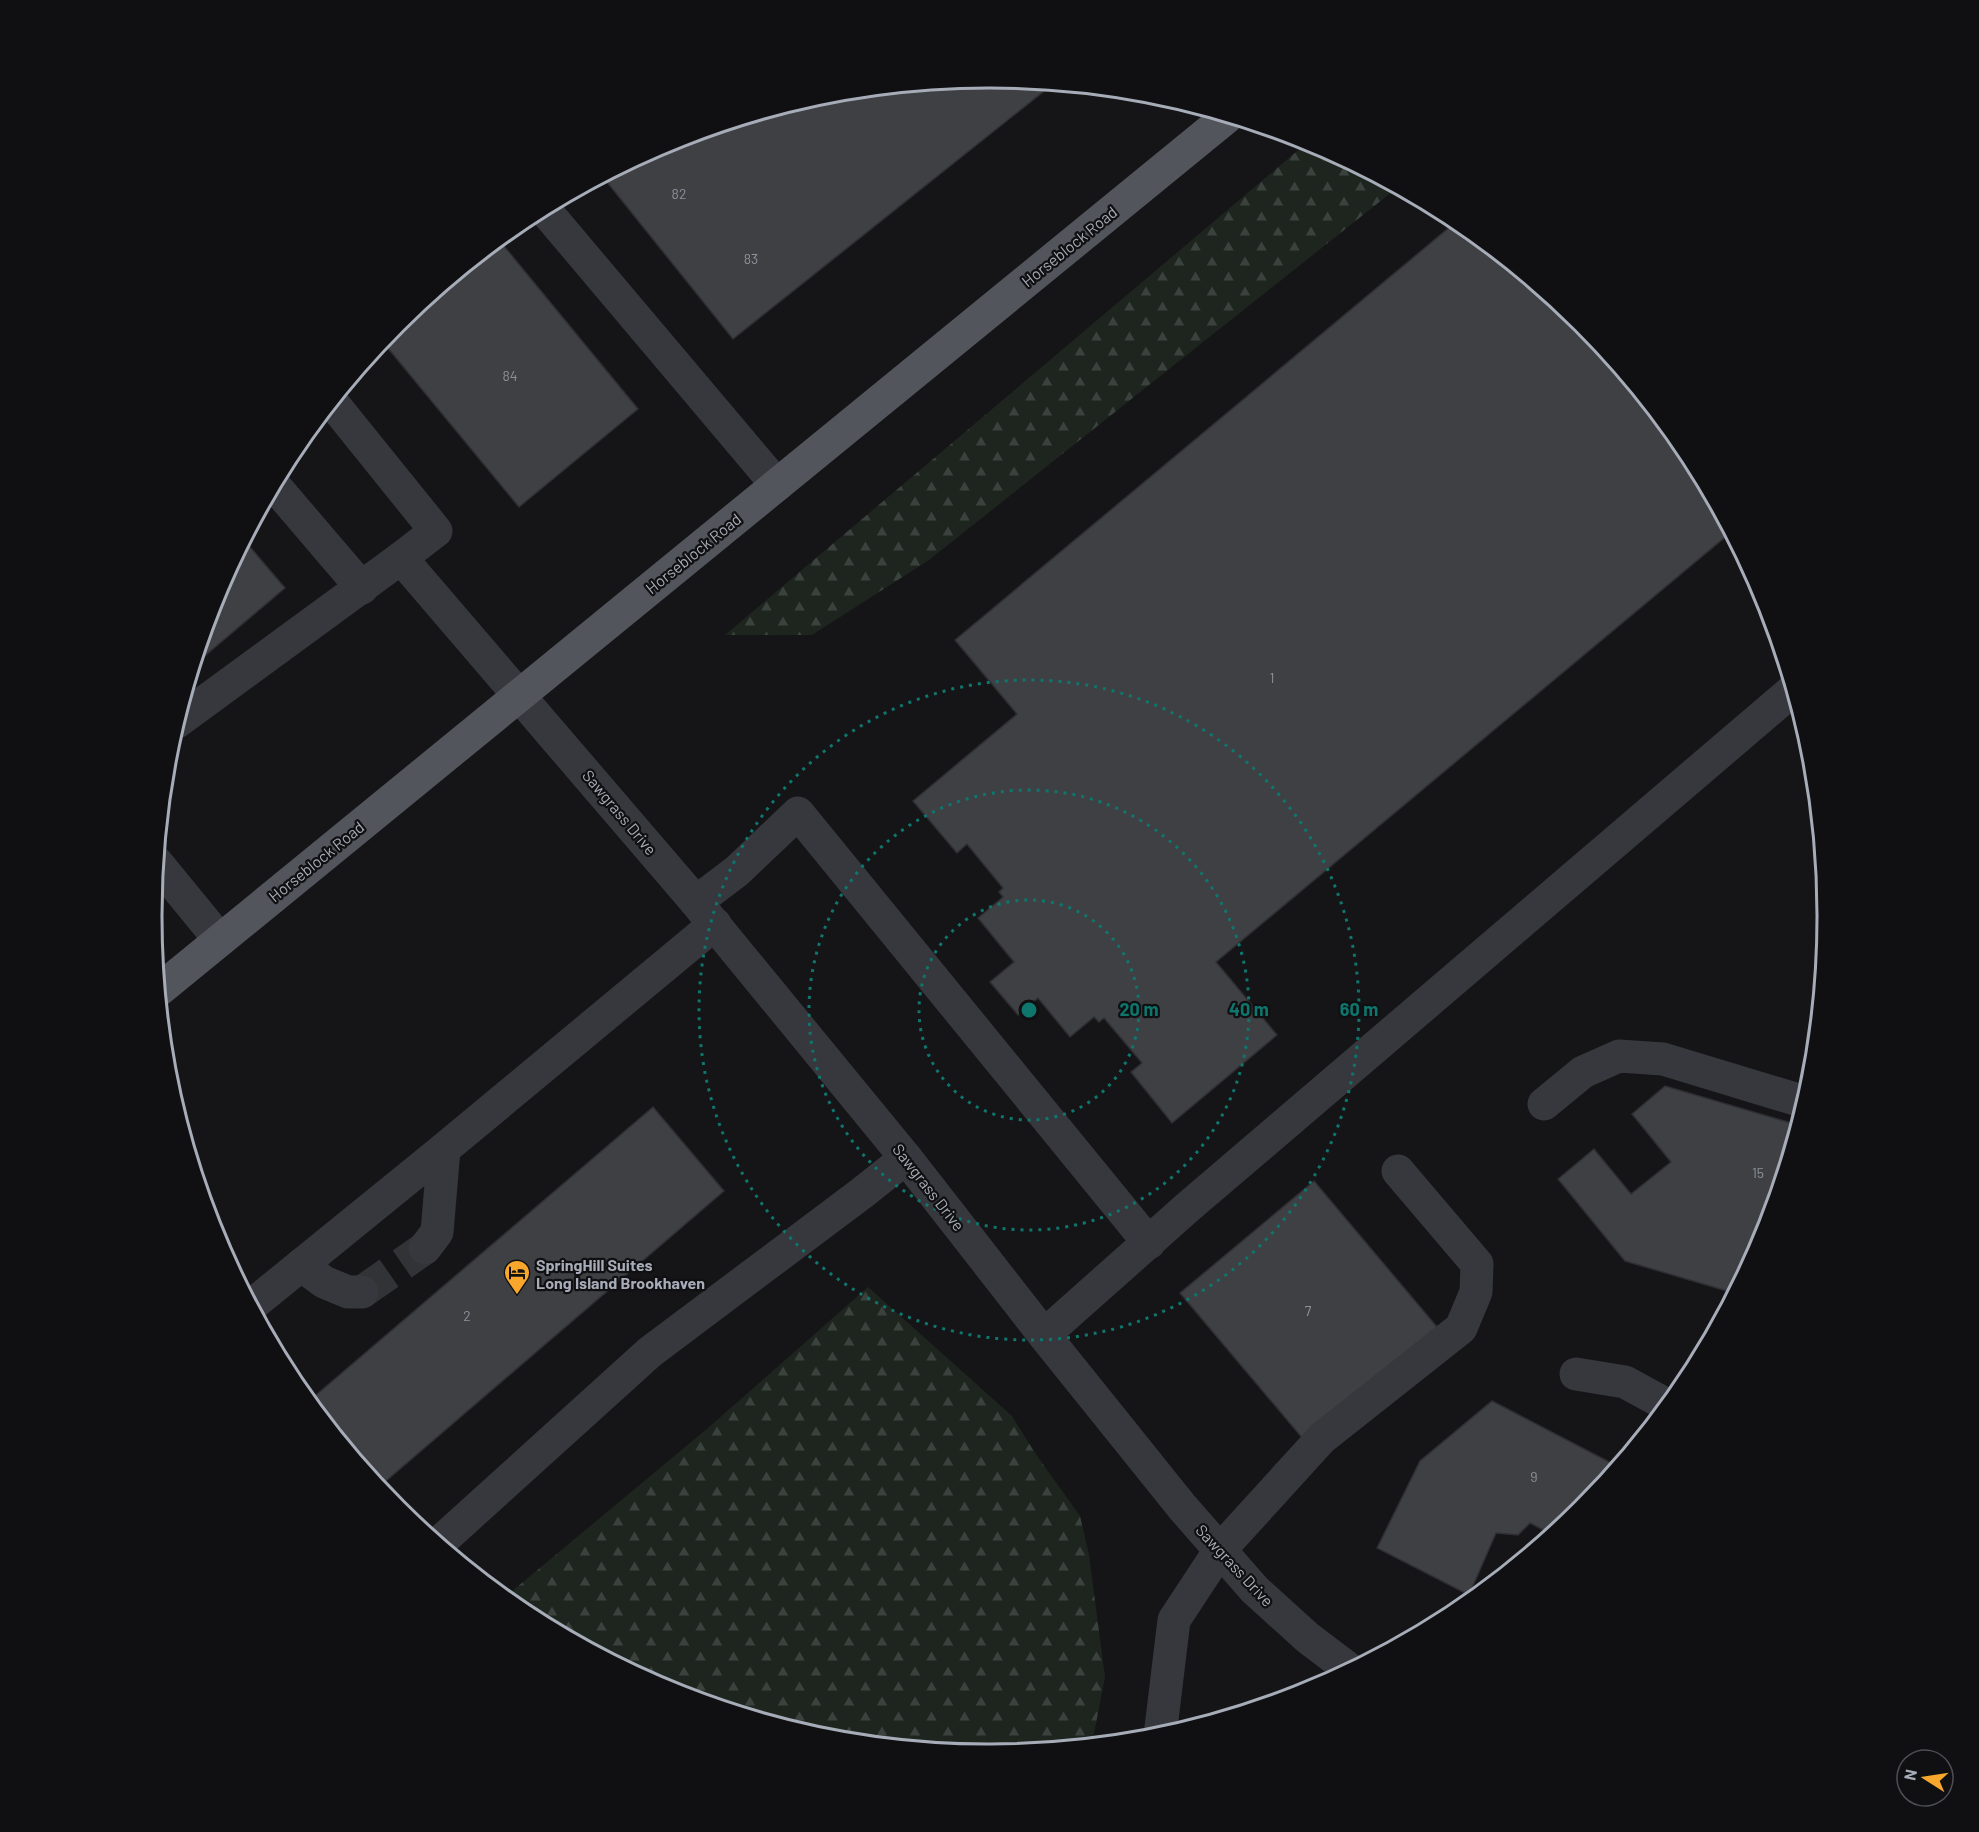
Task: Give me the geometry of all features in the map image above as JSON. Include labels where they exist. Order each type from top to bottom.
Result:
[{"type":"main road","name":"Horseblock Road","points":[[165,985],[1221,122]]},
{"type":"street","points":[[550,216],[777,485]]},
{"type":"street","points":[[187,715],[362,588],[436,531],[337,408]]},
{"type":"street","points":[[279,491],[362,588]]},
{"type":"street","name":"Sawgrass Drive","points":[[401,558],[705,913],[906,1158],[1183,1508],[1255,1590],[1308,1638],[1342,1664]]},
{"type":"street","points":[[1044,1335],[1787,695]]},
{"type":"street","points":[[257,1301],[444,1149],[705,913],[737,871],[798,813],[1149,1243]]},
{"type":"street","points":[[164,871],[220,940]]},
{"type":"street","points":[[1544,1104],[1583,1072],[1619,1056],[1663,1059],[1796,1099]]},
{"type":"street","points":[[425,1248],[437,1232],[444,1149]]},
{"type":"street","points":[[444,1538],[650,1352],[906,1158]]},
{"type":"street","points":[[1161,1725],[1174,1620],[1220,1550],[1322,1438],[1461,1328],[1476,1292],[1477,1264],[1398,1171]]},
{"type":"street","points":[[301,1265],[324,1282],[348,1293],[362,1292]]},
{"type":"street","points":[[1576,1374],[1625,1382],[1660,1401]]},
{"type":"green space","points":[[1300,149],[1391,193],[929,560],[812,635],[725,635]]},
{"type":"green space","points":[[868,1287],[1012,1416],[1080,1516],[1089,1555],[1105,1677],[1093,1737],[1044,1742],[990,1744],[935,1742],[828,1728],[775,1715],[724,1700],[673,1681],[624,1658],[576,1633],[512,1591],[708,1428]]},
{"type":"building","points":[[990,88],[1045,90],[733,339],[607,183],[673,151],[724,132],[828,104],[935,90]]},
{"type":"building","points":[[1449,228],[1535,294],[1612,370],[1678,456],[1725,537],[1216,962],[1277,1035],[1172,1123],[1131,1072],[1142,1063],[1104,1018],[1099,1022],[1094,1017],[1070,1037],[1038,998],[1018,1015],[990,982],[1014,962],[978,918],[1003,897],[999,892],[1003,888],[967,844],[957,853],[913,801],[1017,714],[955,640]]},
{"type":"building","points":[[504,247],[638,409],[519,507],[388,348],[444,294]]},
{"type":"building","points":[[249,546],[285,588],[204,657],[225,599]]},
{"type":"building","points":[[1665,1086],[1791,1123],[1773,1182],[1754,1233],[1727,1291],[1625,1261],[1558,1179],[1594,1149],[1631,1194],[1671,1162],[1632,1114]]},
{"type":"building","name":"SpringHill Suites Long Island Brookhaven","points":[[653,1107],[724,1191],[385,1481],[367,1462],[315,1396]]},
{"type":"building","points":[[1314,1181],[1437,1327],[1304,1440],[1180,1293]]},
{"type":"building","points":[[1492,1401],[1611,1463],[1544,1530],[1530,1523],[1518,1535],[1496,1533],[1473,1587],[1465,1593],[1377,1548],[1420,1461]]},
{"type":"tunnel","points":[[362,1292],[425,1248]]},
{"type":"place","name":"SpringHill Suites Long Island Brookhaven","points":[[517,1296]]}]
